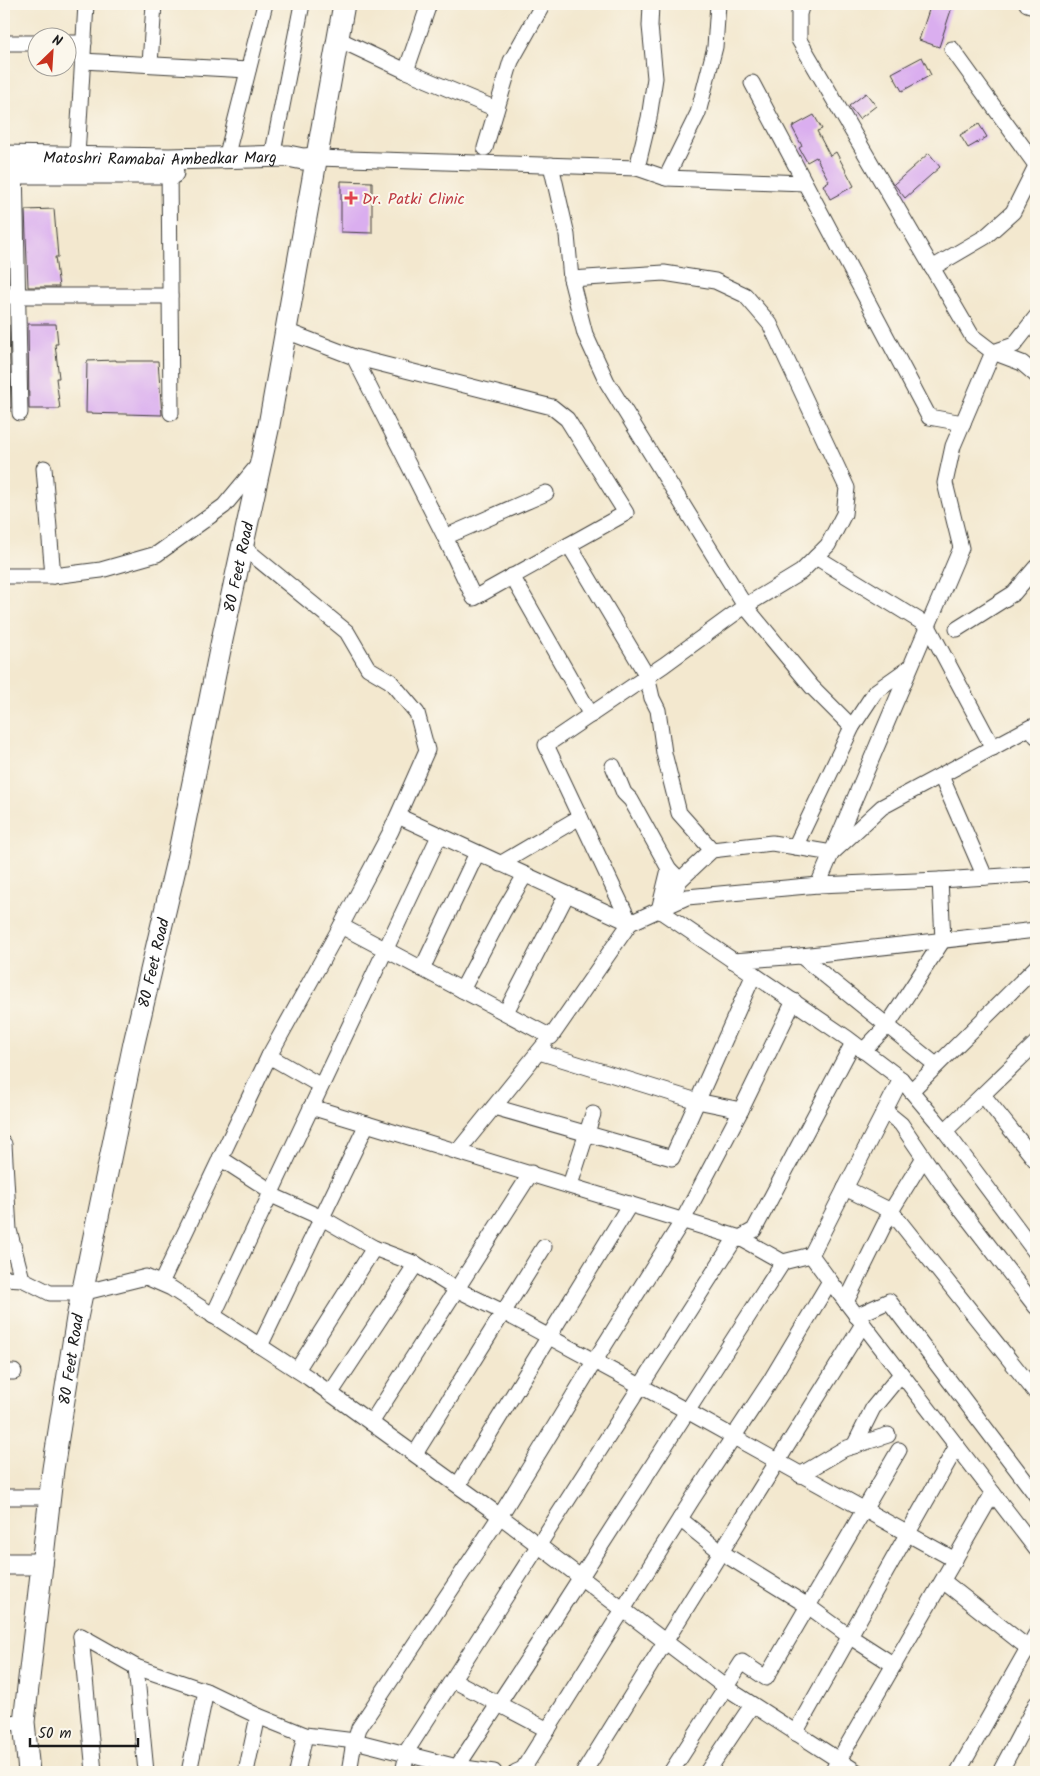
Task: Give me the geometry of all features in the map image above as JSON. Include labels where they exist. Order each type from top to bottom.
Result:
[{"type":"main road","name":"80 Feet Road","points":[[29,1772],[14,1722],[42,1564],[50,1497],[82,1293],[134,1043],[178,856],[260,463],[286,331],[310,158],[338,39],[344,4]]},
{"type":"main road","name":"Matoshri Ramabai Ambedkar Marg","points":[[9,164],[77,156],[169,166],[226,158],[288,156],[310,158]]},
{"type":"main road","points":[[9,164],[169,166],[262,170],[292,167],[310,158]]},
{"type":"main road","points":[[4,1564],[42,1564]]},
{"type":"street","points":[[77,156],[86,4]]},
{"type":"street","points":[[150,64],[154,4]]},
{"type":"street","points":[[226,158],[265,4]]},
{"type":"street","points":[[272,157],[302,4]]},
{"type":"street","points":[[406,71],[429,4]]},
{"type":"street","points":[[485,148],[511,61],[543,4]]},
{"type":"street","points":[[637,168],[656,78],[650,26],[651,4]]},
{"type":"street","points":[[666,178],[698,113],[715,47],[718,4]]},
{"type":"street","points":[[802,4],[799,14],[800,40],[972,336],[993,352],[1022,363],[1036,375]]},
{"type":"street","points":[[1027,4],[1036,7]]},
{"type":"street","points":[[338,39],[406,71],[496,109]]},
{"type":"street","points":[[4,43],[28,43]]},
{"type":"street","points":[[78,43],[84,43]]},
{"type":"street","points":[[932,268],[985,237],[1013,212],[1036,165],[952,49]]},
{"type":"street","points":[[82,60],[248,70]]},
{"type":"street","points":[[752,83],[928,417],[963,423]]},
{"type":"street","points":[[310,158],[637,168],[666,178],[805,183]]},
{"type":"street","points":[[9,164],[10,296],[20,413]]},
{"type":"street","points":[[550,165],[567,235],[571,279],[585,334],[607,382],[745,606],[812,687],[852,727]]},
{"type":"street","points":[[169,166],[171,413]]},
{"type":"street","points":[[571,279],[664,273],[715,281],[745,295],[770,324],[847,488],[844,514],[828,545],[801,572],[745,606],[546,745],[630,923]]},
{"type":"street","points":[[10,296],[170,296]]},
{"type":"street","points":[[818,885],[961,548],[945,483],[953,446],[993,352],[1014,345],[1036,317]]},
{"type":"street","points":[[286,331],[354,357],[552,407],[568,419],[626,513],[474,598],[354,357]]},
{"type":"street","points":[[4,576],[53,576],[101,570],[157,554],[224,506],[260,463]]},
{"type":"street","points":[[44,468],[53,576]]},
{"type":"street","points":[[445,537],[546,493]]},
{"type":"street","points":[[569,545],[647,676],[652,698],[658,710],[664,753],[679,813],[712,850]]},
{"type":"street","points":[[161,1284],[269,1056],[342,926],[398,816],[427,750],[417,713],[390,681],[368,668],[347,632],[242,546]]},
{"type":"street","points":[[816,557],[928,626],[992,748]]},
{"type":"street","points":[[957,629],[1014,593],[1036,566]]},
{"type":"street","points":[[512,576],[591,715]]},
{"type":"street","points":[[795,847],[852,727],[875,692],[911,667]]},
{"type":"street","points":[[832,853],[882,807],[1031,727],[1036,736]]},
{"type":"street","points":[[613,766],[624,792],[631,800],[670,869],[680,880]]},
{"type":"street","points":[[941,776],[985,877]]},
{"type":"street","points":[[398,816],[630,923]]},
{"type":"street","points":[[500,864],[580,817]]},
{"type":"street","points":[[213,1316],[439,836]]},
{"type":"street","points":[[664,907],[680,880],[712,850],[772,843],[832,853]]},
{"type":"street","points":[[422,969],[477,854]]},
{"type":"street","points":[[664,907],[670,869]]},
{"type":"street","points":[[458,1151],[551,1037],[630,923],[687,897],[818,885],[1036,874]]},
{"type":"street","points":[[462,990],[503,912],[525,875]]},
{"type":"street","points":[[403,1772],[408,1749],[540,1546],[733,1242],[754,1230],[858,1047],[887,1026],[943,940],[940,880]]},
{"type":"street","points":[[506,1012],[567,894]]},
{"type":"street","points":[[664,907],[733,961],[794,1001],[858,1047],[906,1085],[945,1131],[1036,1253]]},
{"type":"street","points":[[342,926],[551,1037]]},
{"type":"street","points":[[733,961],[800,956],[1036,930]]},
{"type":"street","points":[[800,956],[936,1066]]},
{"type":"street","points":[[456,1770],[784,1262],[811,1255],[885,1111],[906,1085],[936,1066],[1036,967]]},
{"type":"street","points":[[494,1107],[672,1158],[754,974]]},
{"type":"street","points":[[349,1772],[359,1728],[500,1516],[683,1220],[741,1110],[794,1001]]},
{"type":"street","points":[[945,1131],[1036,1043]]},
{"type":"street","points":[[539,1052],[697,1101],[741,1110]]},
{"type":"street","points":[[269,1056],[321,1086]]},
{"type":"street","points":[[982,1095],[1036,1161]]},
{"type":"street","points":[[310,1107],[740,1238],[784,1262]]},
{"type":"street","points":[[885,1111],[900,1124],[946,1190],[1036,1307]]},
{"type":"street","points":[[570,1185],[593,1114]]},
{"type":"street","points":[[260,1346],[367,1124]]},
{"type":"street","points":[[4,1144],[9,1230],[22,1279]]},
{"type":"street","points":[[220,1158],[270,1191],[269,1194],[322,1218],[374,1248],[416,1264],[456,1290],[503,1312],[687,1411],[955,1560]]},
{"type":"street","points":[[846,1302],[891,1211],[924,1159]]},
{"type":"street","points":[[371,1423],[531,1173]]},
{"type":"street","points":[[845,1188],[891,1211],[1036,1393]]},
{"type":"street","points":[[458,1485],[630,1204]]},
{"type":"street","points":[[415,1454],[544,1247]]},
{"type":"street","points":[[297,1370],[374,1248]]},
{"type":"street","points":[[811,1255],[1036,1549]]},
{"type":"street","points":[[330,1394],[416,1264]]},
{"type":"street","points":[[4,1278],[22,1279],[50,1293],[82,1293],[146,1276],[161,1284],[297,1370],[415,1454],[752,1706],[795,1733],[836,1767],[857,1772]]},
{"type":"street","points":[[516,1772],[523,1770],[680,1519],[769,1384],[830,1281]]},
{"type":"street","points":[[584,1772],[777,1461],[860,1320],[889,1301],[1036,1495]]},
{"type":"street","points":[[854,1446],[873,1408],[901,1374]]},
{"type":"street","points":[[800,1475],[844,1449],[888,1435]]},
{"type":"street","points":[[795,1733],[957,1446]]},
{"type":"street","points":[[671,1772],[742,1662],[766,1678],[899,1450]]},
{"type":"street","points":[[836,1767],[993,1493]]},
{"type":"street","points":[[4,1497],[50,1497]]},
{"type":"street","points":[[680,1519],[721,1552],[808,1606],[849,1636],[894,1665]]},
{"type":"street","points":[[943,1581],[1028,1648]]},
{"type":"street","points":[[958,1772],[1036,1634]]},
{"type":"street","points":[[94,1772],[80,1636],[136,1668],[206,1691],[258,1716],[305,1735],[355,1741],[407,1754],[456,1770],[494,1772]]},
{"type":"street","points":[[136,1668],[146,1772]]},
{"type":"street","points":[[453,1680],[548,1730]]},
{"type":"street","points":[[189,1772],[206,1691]]},
{"type":"street","points":[[1000,1772],[1036,1704]]},
{"type":"street","points":[[707,1772],[752,1706]]},
{"type":"street","points":[[246,1772],[258,1716]]},
{"type":"street","points":[[298,1772],[305,1735]]},
{"type":"building","points":[[931,4],[953,4],[939,47],[919,40]]},
{"type":"building","points":[[922,57],[931,75],[902,91],[892,73]]},
{"type":"building","points":[[866,93],[876,106],[859,119],[849,106]]},
{"type":"building","points":[[814,115],[822,129],[817,131],[830,156],[836,152],[854,186],[830,199],[823,185],[829,181],[816,157],[807,162],[799,148],[802,146],[792,127]]},
{"type":"building","points":[[979,124],[987,137],[968,148],[960,135]]},
{"type":"building","points":[[929,153],[940,167],[905,198],[894,184]]},
{"type":"building","points":[[341,181],[372,182],[372,233],[341,232]]},
{"type":"building","points":[[54,209],[58,257],[55,257],[59,287],[28,287],[25,210]]},
{"type":"building","points":[[4,210],[7,210],[8,286],[4,286]]},
{"type":"building","points":[[28,324],[56,324],[58,344],[55,344],[59,378],[56,378],[60,409],[29,409]]},
{"type":"building","points":[[9,325],[11,408],[4,408],[4,326]]},
{"type":"building","points":[[87,361],[158,361],[162,415],[86,413]]},
{"type":"place","name":"Dr. Patki Clinic","points":[[351,198]]}]
